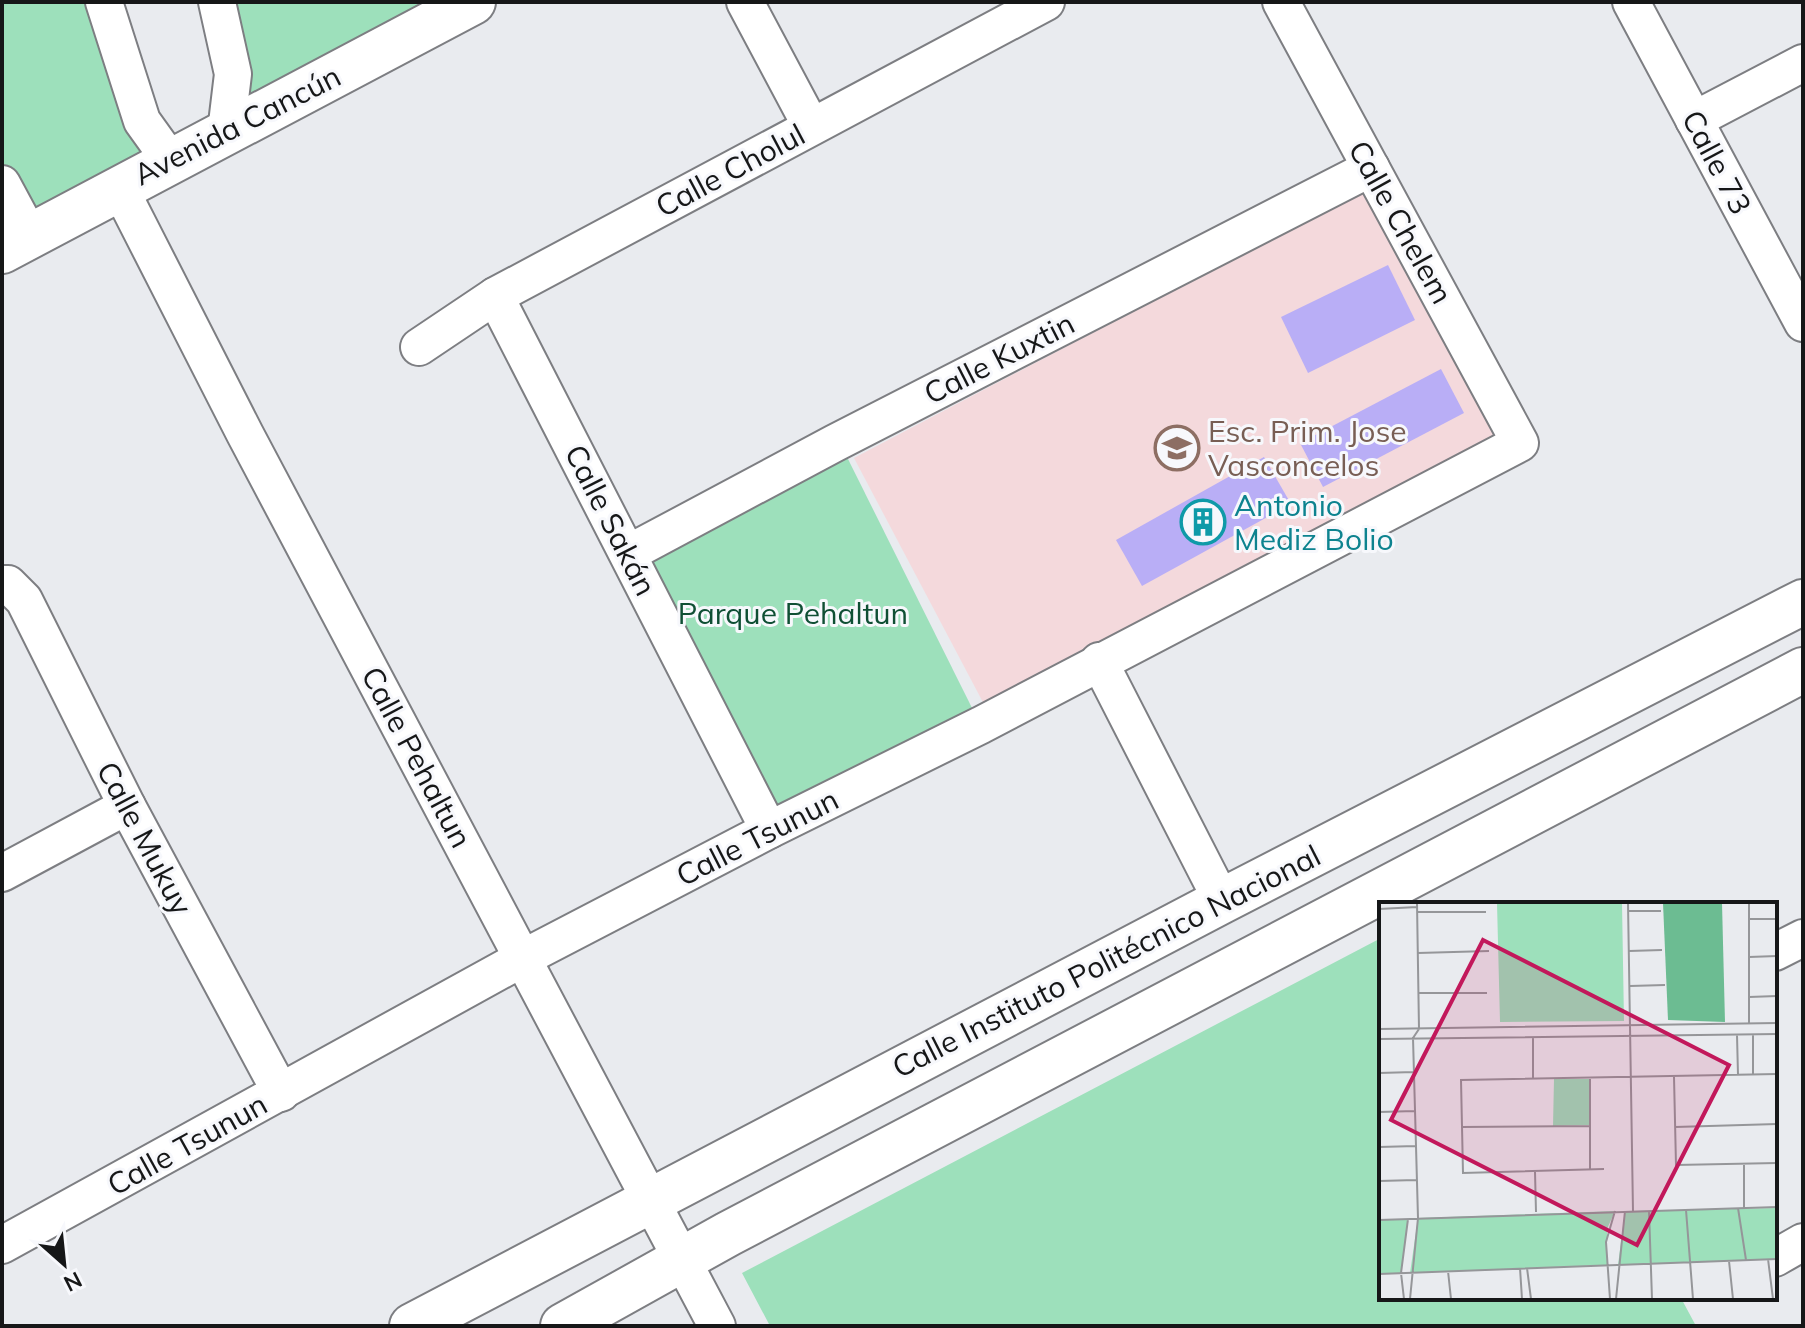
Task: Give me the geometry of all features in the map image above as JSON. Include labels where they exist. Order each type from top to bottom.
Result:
[{"type":"street","points":[[104,2],[142,121],[170,160]]},
{"type":"street","points":[[217,2],[233,74],[226,132]]},
{"type":"street","name":"Avenida Cancún","points":[[16,243],[473,2]]},
{"type":"street","points":[[745,2],[811,126]]},
{"type":"street","name":"Calle Cholul","points":[[419,347],[495,296],[1046,2]]},
{"type":"street","name":"Calle Chelem","points":[[1281,2],[1520,443]]},
{"type":"street","name":"Calle 73","points":[[1631,2],[1803,323]]},
{"type":"street","points":[[1694,120],[1803,63]]},
{"type":"street","name":"Calle Kuxtin","points":[[629,553],[835,443],[1371,168]]},
{"type":"street","points":[[2,184],[16,243]]},
{"type":"street","name":"Calle Pehaltun","points":[[119,187],[245,434],[525,957],[648,1199],[717,1326]]},
{"type":"street","name":"Calle Sakán","points":[[495,296],[769,830]]},
{"type":"street","name":"Calle Tsunun","points":[[2,1245],[525,957],[769,830],[981,725],[1520,443]]},
{"type":"street","name":"Calle Mukuy","points":[[5,584],[24,600],[127,806],[281,1093]]},
{"type":"street","name":"Calle Instituto Politécnico Nacional","points":[[412,1326],[648,1199],[1803,602]]},
{"type":"street","points":[[1099,661],[1222,901]]},
{"type":"street","points":[[563,1326],[742,1226],[1803,670]]},
{"type":"street","points":[[2,873],[127,806]]},
{"type":"street","points":[[1777,951],[1803,938]]},
{"type":"street","points":[[1777,1257],[1803,1242]]},
{"type":"shaded area","name":"Esc. Prim. Jose Vasconcelos","points":[[1368,188],[1499,438],[986,708],[854,458]]},
{"type":"green space","points":[[2,2],[104,2],[170,160],[2,250]]},
{"type":"green space","points":[[216,2],[460,2],[226,132]]},
{"type":"green space","name":"Parque Pehaltun","points":[[842,447],[979,722],[770,829],[633,559]]},
{"type":"green space","points":[[1379,939],[1379,1300],[1682,1300],[1696,1326],[770,1326],[742,1273]]},
{"type":"building","points":[[1388,265],[1415,320],[1308,373],[1281,317]]},
{"type":"building","points":[[1441,369],[1464,413],[1323,487],[1300,443]]},
{"type":"building","name":"Antonio Mediz Bolio","points":[[1264,457],[1291,504],[1142,586],[1116,540]]},
{"type":"place","name":"Esc. Prim. Jose Vasconcelos","points":[[1177,448]]},
{"type":"place","name":"Antonio Mediz Bolio","points":[[1203,522]]}]
